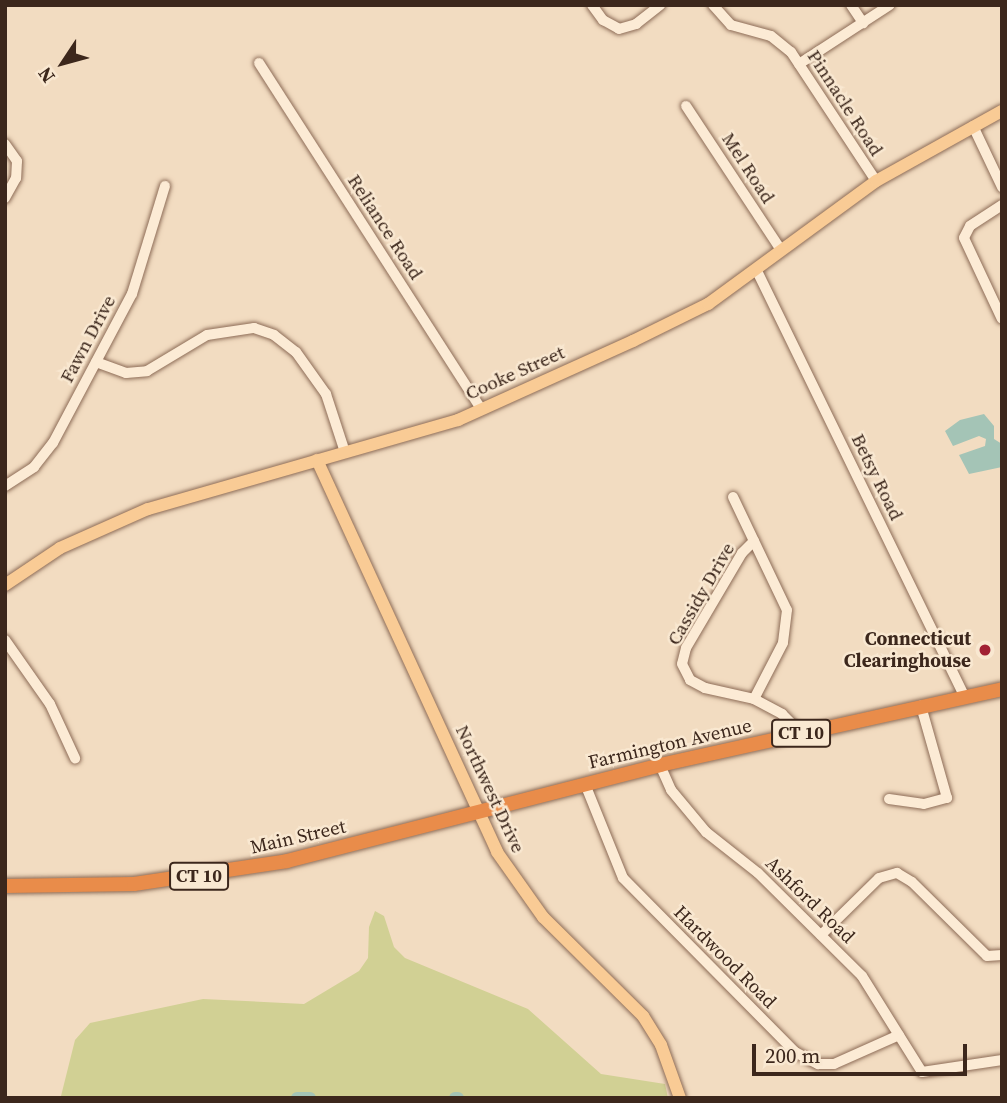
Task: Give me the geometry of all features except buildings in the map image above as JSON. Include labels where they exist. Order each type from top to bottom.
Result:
[{"type":"highway","name":"Farmington Avenue","points":[[389,834],[660,765],[1002,689]]},
{"type":"highway","name":"Main Street","points":[[5,886],[134,884],[239,871],[389,834]]},
{"type":"main road","name":"Cooke Street","points":[[5,585],[60,548],[148,509],[482,410],[696,310],[757,271],[781,250],[876,181],[1002,111]]},
{"type":"main road","name":"Northwest Drive","points":[[317,460],[496,852],[528,900],[633,1002],[668,1061],[680,1098]]},
{"type":"street","points":[[592,5],[603,20],[619,29],[636,24],[660,5]]},
{"type":"street","name":"Pinnacle Road","points":[[713,5],[731,25],[778,40],[799,64],[876,181]]},
{"type":"street","points":[[851,5],[863,23]]},
{"type":"street","points":[[799,64],[890,5]]},
{"type":"street","name":"Reliance Road","points":[[258,63],[482,410]]},
{"type":"street","name":"Mel Road","points":[[686,106],[781,250]]},
{"type":"street","points":[[973,126],[1002,187]]},
{"type":"street","points":[[5,144],[17,161],[16,178],[5,198]]},
{"type":"street","name":"Fawn Drive","points":[[5,486],[34,467],[53,443],[132,294],[165,186]]},
{"type":"street","points":[[1002,205],[970,226],[964,237],[1002,319]]},
{"type":"street","name":"Betsy Road","points":[[757,271],[965,697]]},
{"type":"street","points":[[96,362],[126,373],[147,371],[207,335],[229,329],[264,331],[287,343],[326,394],[345,452]]},
{"type":"street","name":"Cassidy Drive","points":[[733,497],[787,610],[789,627],[754,699]]},
{"type":"street","name":"Cassidy Drive","points":[[754,541],[728,577],[686,648],[682,664],[690,680],[705,688],[754,699],[782,714],[801,733]]},
{"type":"street","points":[[5,640],[37,681],[75,758]]},
{"type":"street","points":[[889,799],[924,804],[947,798],[921,706]]},
{"type":"street","name":"Ashford Road","points":[[660,765],[671,790],[706,832],[758,873],[871,986],[922,1072],[1002,1060]]},
{"type":"street","name":"Hardwood Road","points":[[585,784],[616,868],[631,888],[795,1052],[818,1064],[834,1064],[899,1035]]},
{"type":"street","points":[[821,935],[879,878],[897,873],[912,882],[987,956],[1002,955]]},
{"type":"shaded area","points":[[984,414],[994,426],[994,439],[1002,444],[1002,467],[969,474],[959,455],[985,446],[986,439],[979,436],[953,446],[945,431],[960,420]]},
{"type":"shaded area","points":[[375,911],[384,916],[394,947],[405,958],[528,1009],[601,1074],[665,1084],[668,1098],[54,1098],[61,1096],[75,1040],[90,1023],[203,999],[304,1004],[359,971],[368,958],[369,927]]},
{"type":"waterway","points":[[297,1098],[310,1098]]},
{"type":"place","name":"Connecticut Clearinghouse","points":[[985,650]]}]
